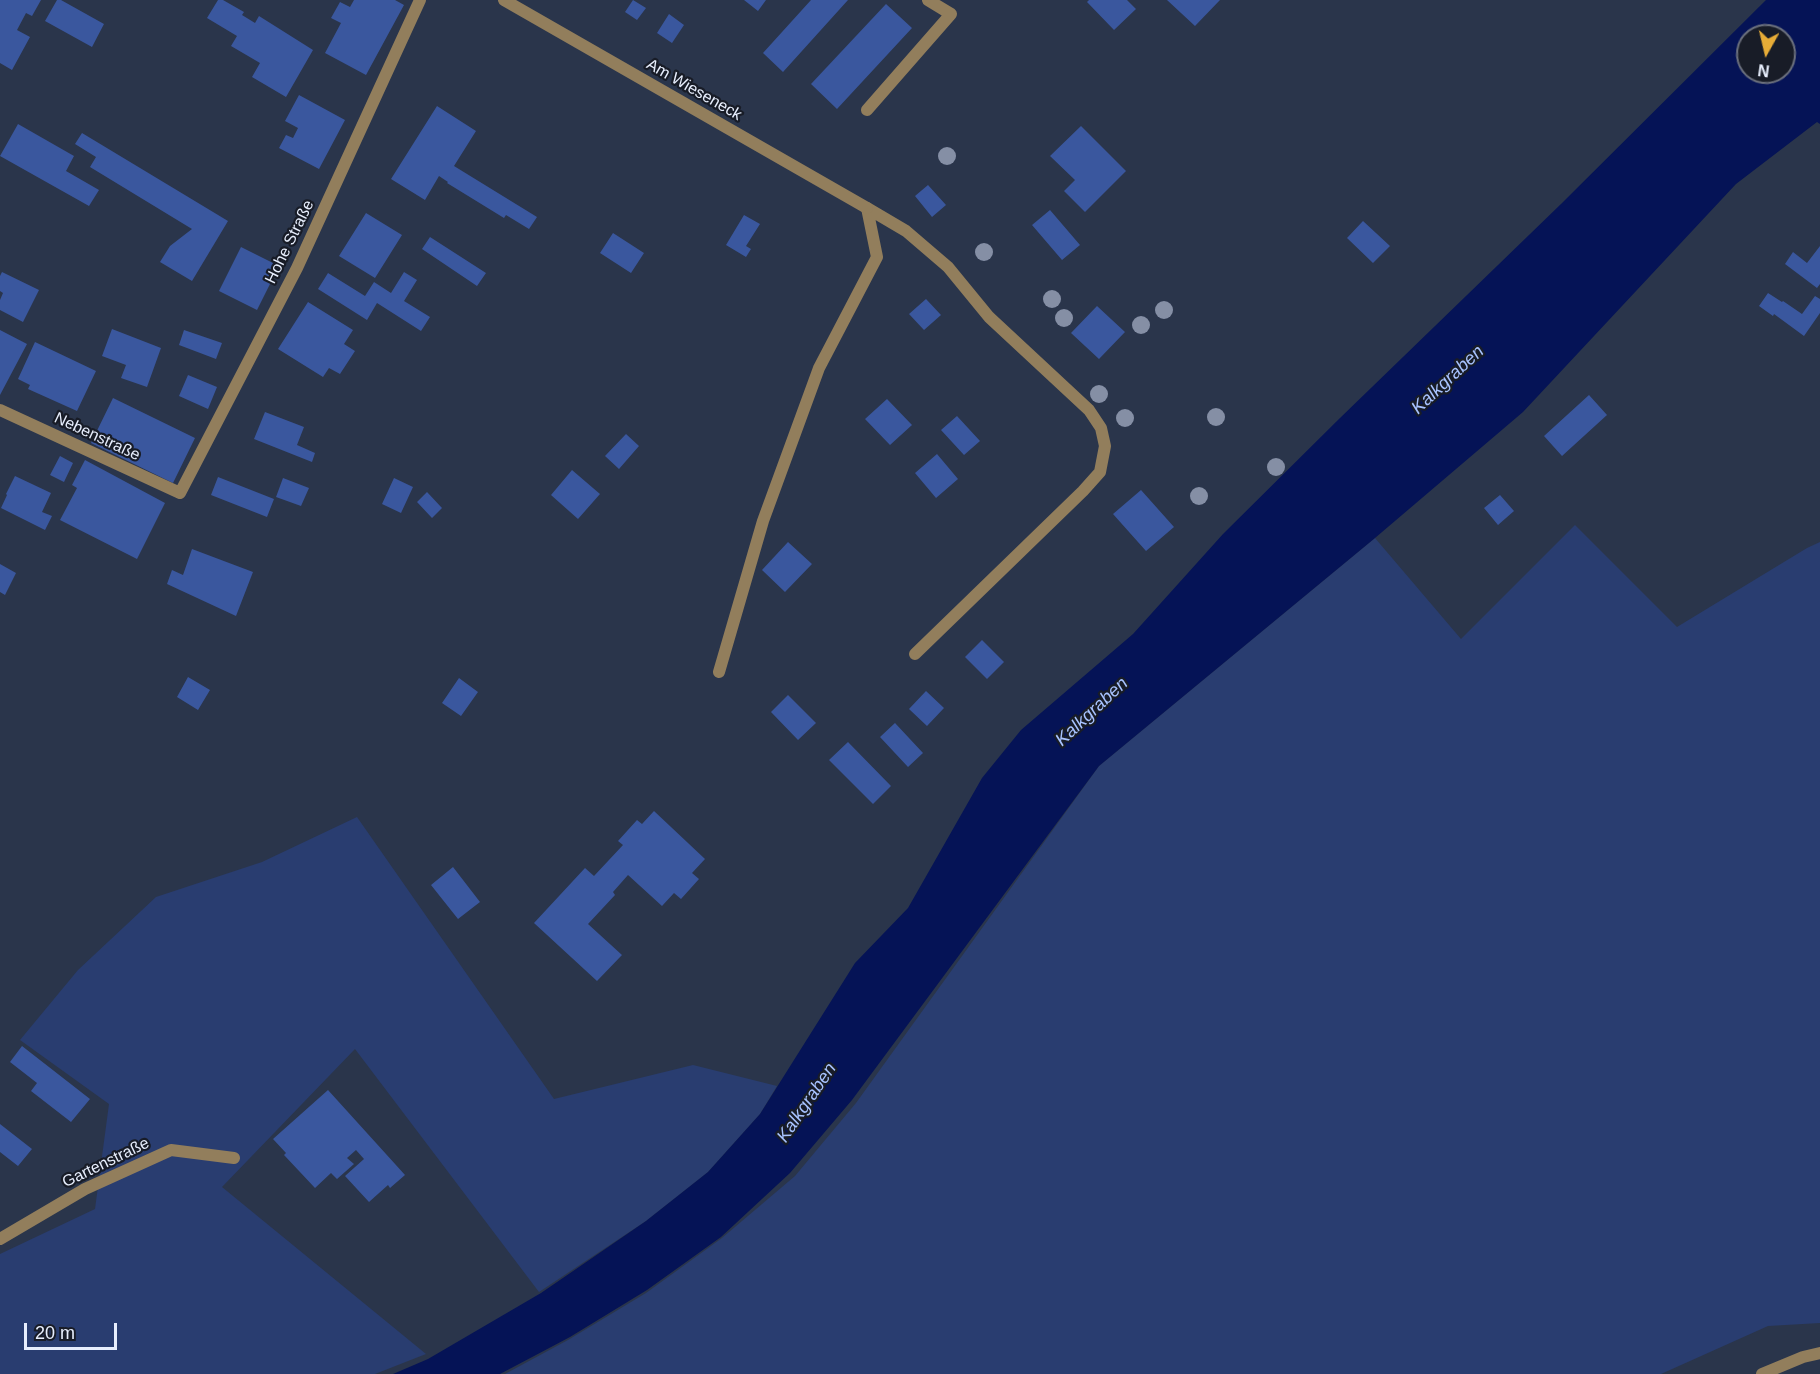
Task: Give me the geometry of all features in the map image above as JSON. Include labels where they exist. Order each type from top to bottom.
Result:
[{"type":"street","name":"Hohe Straße","points":[[180,493],[297,268],[420,0]]},
{"type":"street","name":"Am Wieseneck","points":[[504,0],[906,231],[948,267],[989,317],[1089,410],[1101,428],[1105,446],[1100,472],[915,654]]},
{"type":"street","points":[[867,110],[951,14],[928,0]]},
{"type":"street","points":[[719,672],[763,521],[819,368],[877,257],[867,208]]},
{"type":"street","name":"Nebenstraße","points":[[0,410],[180,493]]},
{"type":"street","name":"Gartenstraße","points":[[0,1239],[85,1190],[171,1150],[234,1158]]},
{"type":"street","points":[[1762,1374],[1803,1357],[1820,1353]]},
{"type":"shaded area","points":[[1575,525],[1677,627],[1820,542],[1820,1323],[1768,1326],[1661,1374],[505,1374],[568,1340],[646,1293],[722,1238],[795,1176],[856,1103],[1099,766],[1375,538],[1461,639]]},
{"type":"shaded area","points":[[357,817],[554,1099],[693,1065],[777,1086],[760,1114],[708,1172],[646,1221],[539,1292],[355,1049],[222,1187],[426,1354],[375,1374],[0,1374],[0,1254],[95,1209],[109,1104],[20,1040],[78,970],[156,897],[262,862]]},
{"type":"water","name":"Kalkgraben","points":[[1766,0],[1820,0],[1820,124],[1817,122],[1736,184],[1523,412],[1375,538],[1099,766],[852,1100],[790,1173],[721,1237],[647,1290],[570,1337],[500,1374],[393,1374],[428,1359],[541,1293],[646,1221],[708,1172],[760,1114],[855,963],[908,908],[982,778],[1021,730],[1133,634],[1223,534],[1561,204],[1736,30],[1736,84],[1796,84],[1796,24],[1742,24]]},
{"type":"building","points":[[0,0],[41,0],[32,16],[26,13],[17,30],[30,37],[12,70],[0,63]]},
{"type":"building","points":[[57,0],[61,0],[104,24],[92,47],[45,21]]},
{"type":"building","points":[[218,0],[223,0],[244,12],[242,15],[255,23],[259,16],[313,50],[286,97],[252,77],[260,63],[231,46],[237,36],[207,18]]},
{"type":"building","points":[[354,0],[395,0],[404,5],[366,75],[325,53],[341,23],[331,18],[340,2],[350,7]]},
{"type":"building","points":[[633,0],[646,8],[637,20],[625,12]]},
{"type":"building","points":[[744,0],[766,0],[758,11]]},
{"type":"building","points":[[811,0],[848,0],[783,72],[763,53]]},
{"type":"building","points":[[1089,0],[1127,0],[1136,9],[1114,30],[1087,2]]},
{"type":"building","points":[[1167,0],[1220,0],[1195,26]]},
{"type":"building","points":[[886,4],[912,28],[837,109],[811,84]]},
{"type":"building","points":[[669,14],[684,25],[672,43],[657,33]]},
{"type":"building","points":[[299,95],[345,120],[319,169],[279,148],[286,135],[293,138],[298,128],[285,121]]},
{"type":"building","points":[[437,106],[476,131],[454,166],[537,217],[529,229],[506,215],[504,218],[439,176],[425,200],[391,179]]},
{"type":"building","points":[[18,124],[74,156],[66,171],[99,190],[89,206],[0,156]]},
{"type":"building","points":[[1081,126],[1126,171],[1085,212],[1064,191],[1075,180],[1050,156]]},
{"type":"building","points":[[82,133],[228,221],[192,281],[160,262],[170,246],[192,229],[90,167],[96,157],[75,144]]},
{"type":"building","points":[[928,185],[946,205],[932,217],[915,196]]},
{"type":"building","points":[[1050,210],[1080,245],[1062,260],[1032,225]]},
{"type":"building","points":[[366,213],[402,235],[375,278],[339,256]]},
{"type":"building","points":[[744,215],[760,224],[746,246],[751,249],[746,257],[726,245]]},
{"type":"building","points":[[1363,221],[1390,246],[1373,263],[1347,238]]},
{"type":"building","points":[[613,233],[644,253],[631,273],[600,253]]},
{"type":"building","points":[[430,237],[486,273],[477,286],[422,249]]},
{"type":"building","points":[[1820,246],[1820,284],[1817,288],[1785,264],[1793,252],[1807,263]]},
{"type":"building","points":[[241,247],[279,266],[257,310],[219,291]]},
{"type":"building","points":[[2,272],[39,290],[23,322],[0,310],[3,293],[0,291]]},
{"type":"building","points":[[404,272],[417,280],[404,301],[430,317],[421,331],[377,303],[367,320],[318,289],[328,273],[365,296],[374,282],[391,293]]},
{"type":"building","points":[[1768,293],[1802,314],[1815,296],[1820,299],[1820,313],[1804,336],[1759,306]]},
{"type":"building","points":[[926,299],[941,315],[924,330],[909,314]]},
{"type":"building","points":[[308,302],[353,330],[344,344],[355,351],[340,374],[329,368],[323,377],[278,349]]},
{"type":"building","points":[[1097,306],[1125,332],[1099,359],[1071,333]]},
{"type":"building","points":[[112,329],[161,348],[147,387],[121,378],[126,365],[102,356]]},
{"type":"building","points":[[0,330],[27,344],[0,395]]},
{"type":"building","points":[[184,330],[222,343],[216,359],[179,345]]},
{"type":"building","points":[[35,342],[96,371],[77,411],[28,389],[30,385],[18,379]]},
{"type":"building","points":[[188,375],[217,387],[208,409],[179,396]]},
{"type":"building","points":[[1589,395],[1607,415],[1562,456],[1544,436]]},
{"type":"building","points":[[113,398],[195,438],[173,483],[91,443]]},
{"type":"building","points":[[887,399],[912,425],[890,445],[865,419]]},
{"type":"building","points":[[265,412],[304,427],[297,445],[315,453],[312,462],[254,439]]},
{"type":"building","points":[[957,416],[980,441],[964,455],[941,430]]},
{"type":"building","points":[[626,434],[639,446],[619,469],[605,456]]},
{"type":"building","points":[[937,454],[958,479],[936,498],[915,473]]},
{"type":"building","points":[[60,456],[73,463],[64,482],[50,475]]},
{"type":"building","points":[[85,460],[165,503],[137,559],[60,520],[77,488],[72,485]]},
{"type":"building","points":[[572,470],[600,494],[578,519],[551,495]]},
{"type":"building","points":[[15,476],[51,493],[42,512],[52,516],[45,530],[1,508]]},
{"type":"building","points":[[218,477],[274,499],[267,517],[211,495]]},
{"type":"building","points":[[283,478],[309,488],[301,506],[276,497]]},
{"type":"building","points":[[394,478],[413,487],[401,513],[382,504]]},
{"type":"building","points":[[1141,490],[1174,527],[1146,551],[1113,514]]},
{"type":"building","points":[[427,492],[442,508],[432,518],[417,502]]},
{"type":"building","points":[[1500,495],[1514,511],[1498,525],[1484,508]]},
{"type":"building","points":[[788,542],[812,564],[785,592],[762,570]]},
{"type":"building","points":[[192,549],[253,572],[236,616],[167,584],[172,570],[183,575]]},
{"type":"building","points":[[0,564],[16,573],[5,595],[0,592]]},
{"type":"building","points":[[982,640],[1004,662],[987,679],[965,657]]},
{"type":"building","points":[[188,677],[210,690],[198,710],[177,697]]},
{"type":"building","points":[[459,678],[478,692],[461,716],[442,703]]},
{"type":"building","points":[[926,691],[944,708],[927,726],[909,709]]},
{"type":"building","points":[[788,695],[816,723],[798,740],[771,712]]},
{"type":"building","points":[[895,723],[923,753],[908,767],[880,737]]},
{"type":"building","points":[[848,742],[891,786],[873,804],[829,760]]},
{"type":"building","points":[[654,811],[705,859],[692,873],[699,879],[681,899],[674,893],[662,906],[628,875],[613,892],[615,895],[588,924],[622,955],[597,981],[534,923],[585,868],[594,876],[623,845],[618,841],[637,820],[642,824]]},
{"type":"building","points":[[453,867],[480,902],[458,919],[431,885]]},
{"type":"building","points":[[22,1046],[90,1099],[71,1122],[31,1091],[37,1083],[10,1062]]},
{"type":"building","points":[[328,1090],[405,1175],[390,1188],[388,1185],[369,1202],[345,1176],[364,1159],[356,1150],[347,1158],[354,1164],[337,1179],[331,1173],[315,1188],[284,1155],[286,1153],[273,1139]]},
{"type":"building","points":[[0,1124],[32,1149],[18,1166],[0,1152]]}]
